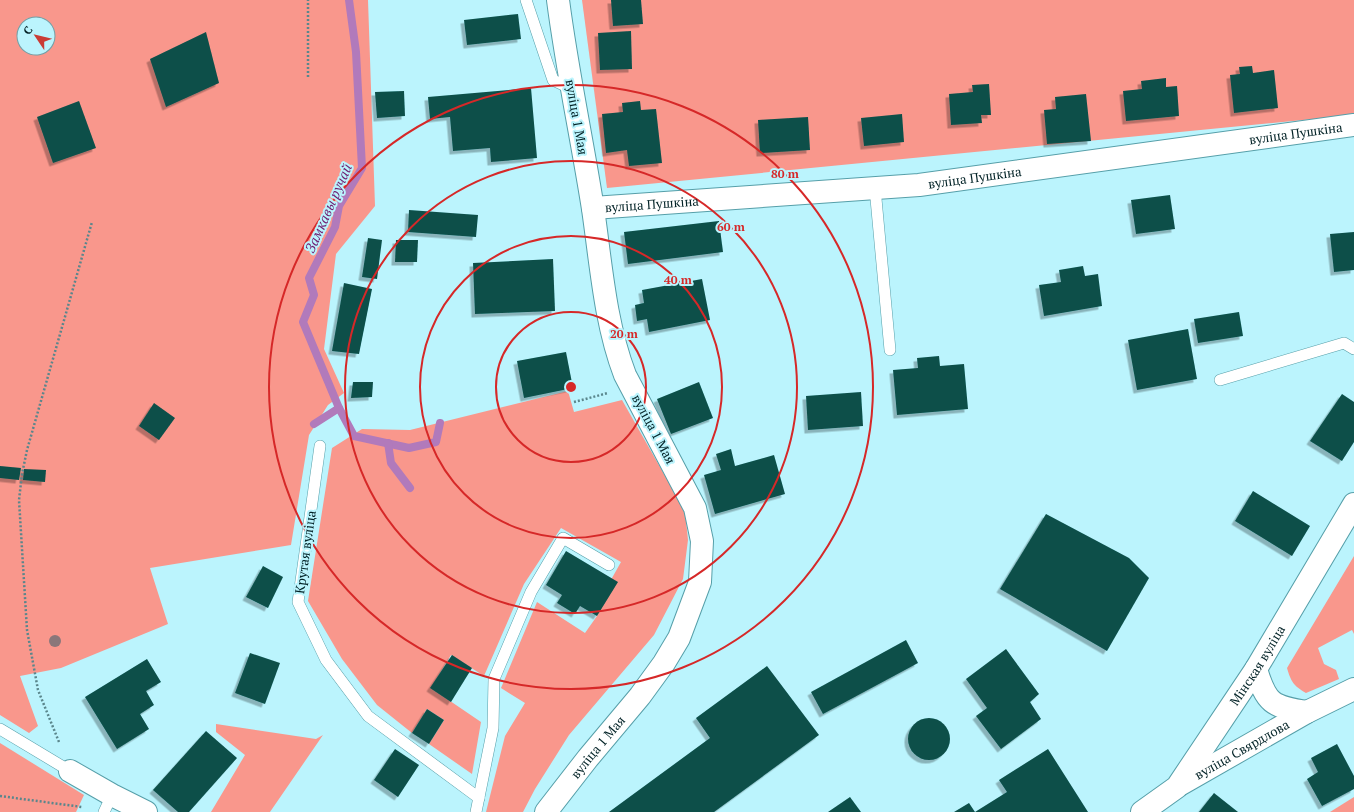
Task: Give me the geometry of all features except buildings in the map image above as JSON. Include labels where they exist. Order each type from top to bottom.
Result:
[{"type":"street","name":"вуліца 1 Мая","points":[[546,812],[588,758],[640,696],[664,663],[679,638],[700,582],[702,540],[695,508],[625,375],[617,353],[606,296],[593,208],[558,0]]},
{"type":"street","name":"вуліца Пушкіна","points":[[593,208],[919,185],[1354,125]]},
{"type":"street","name":"Мінская вуліца","points":[[1142,812],[1176,787],[1256,669],[1354,504]]},
{"type":"street","name":"вуліца Свярдлова","points":[[1256,669],[1261,686],[1269,701],[1286,709],[1307,712]]},
{"type":"street","name":"вуліца Свярдлова","points":[[1176,787],[1307,712],[1354,689]]},
{"type":"street","points":[[70,771],[108,804],[146,812]]},
{"type":"lane","points":[[526,0],[553,80],[573,89]]},
{"type":"lane","points":[[875,188],[890,350]]},
{"type":"lane","points":[[1220,380],[1344,343],[1354,349]]},
{"type":"lane","name":"Крутая вуліца","points":[[320,446],[298,602],[326,660],[368,716],[480,798]]},
{"type":"lane","points":[[476,812],[493,728],[494,679],[531,592],[563,538],[609,565]]},
{"type":"lane","points":[[0,729],[70,771]]},
{"type":"path","points":[[308,0],[308,77]]},
{"type":"path","points":[[70,771],[38,690],[28,637],[20,500],[22,474],[27,450],[92,222]]},
{"type":"path","points":[[574,402],[631,386]]},
{"type":"path","points":[[0,796],[83,807],[108,804]]},
{"type":"shaded area","points":[[0,0],[368,0],[375,206],[336,254],[324,349],[344,393],[328,405],[309,435],[291,545],[150,568],[168,624],[61,668],[20,676],[38,726],[29,733],[0,715]]},
{"type":"shaded area","points":[[582,0],[1354,0],[1354,115],[607,188]]},
{"type":"shaded area","points":[[568,391],[574,412],[622,400],[685,511],[688,540],[683,579],[654,635],[569,735],[535,789],[523,812],[486,812],[505,736],[525,703],[501,688],[537,602],[585,633],[597,616],[612,578],[621,562],[561,528],[524,584],[484,676],[451,655],[431,688],[481,722],[472,774],[429,744],[444,720],[427,709],[412,733],[377,705],[342,659],[308,601],[332,448],[362,429],[410,430]]},
{"type":"shaded area","points":[[1354,556],[1354,634],[1352,630],[1318,648],[1324,664],[1336,670],[1339,679],[1306,693],[1294,683],[1287,668]]},
{"type":"shaded area","points":[[216,724],[316,739],[323,735],[270,812],[211,812],[245,755],[216,732]]},
{"type":"shaded area","points":[[0,743],[84,795],[76,812],[0,812]]},
{"type":"shaded area","points":[[1354,797],[1354,812],[1330,812]]},
{"type":"waterway","name":"Замкавы ручай","points":[[314,424],[339,408],[303,322],[314,295],[309,278],[335,227],[339,206],[362,168],[356,52],[349,0]]},
{"type":"waterway","points":[[339,408],[354,436],[409,448],[436,442],[440,423]]},
{"type":"waterway","points":[[388,443],[391,463],[410,488]]}]
